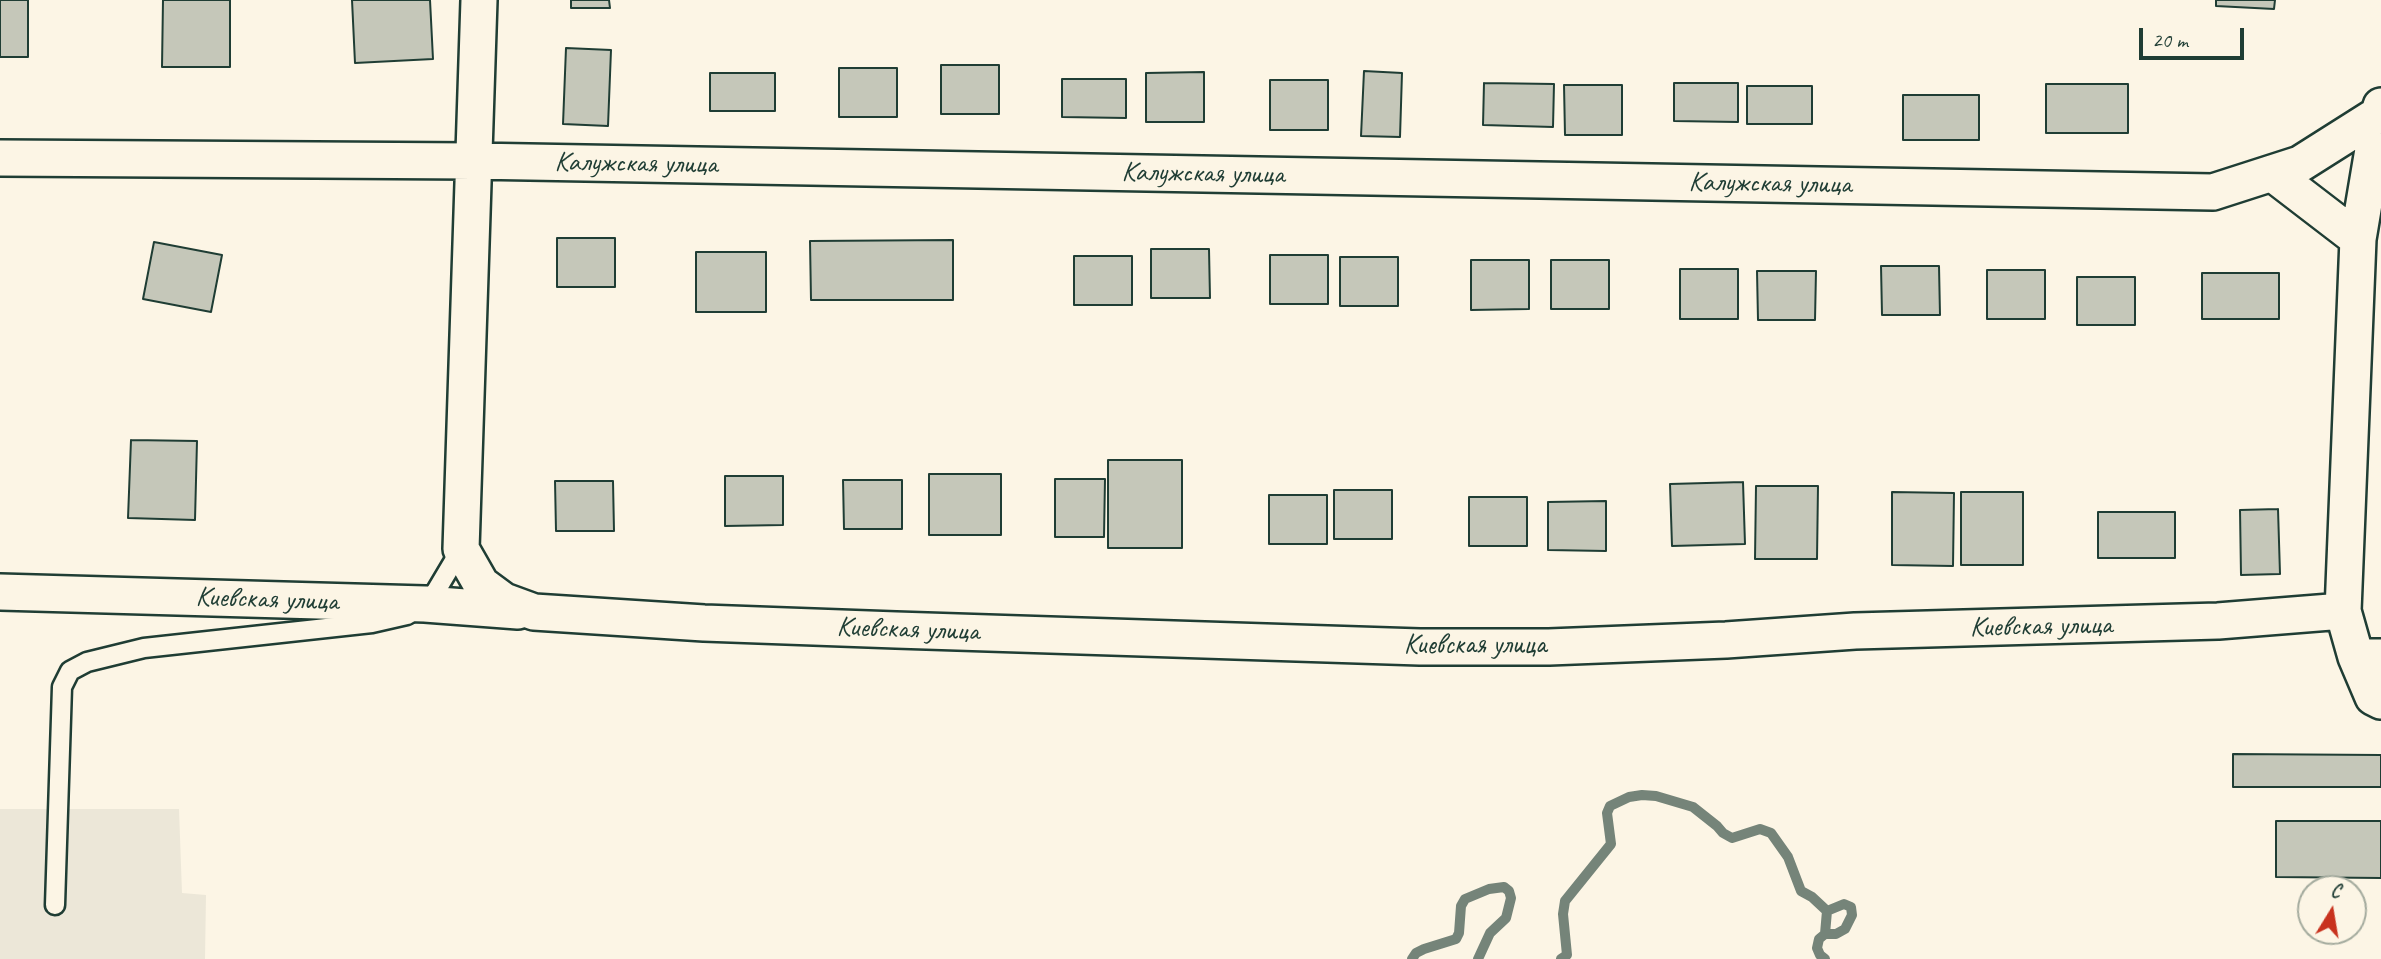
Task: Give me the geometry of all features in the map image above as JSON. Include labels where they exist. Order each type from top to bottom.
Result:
[{"type":"street","points":[[461,549],[479,0]]},
{"type":"street","points":[[2380,110],[2358,239],[2343,611],[2368,657],[2373,696],[2381,701]]},
{"type":"street","name":"Калужская улица","points":[[0,158],[473,161],[2213,192],[2300,163],[2380,110]]},
{"type":"street","points":[[2273,173],[2358,239]]},
{"type":"street","name":"Киевская улица","points":[[461,549],[481,584],[504,601],[534,612]]},
{"type":"street","name":"Киевская улица","points":[[0,592],[425,604],[704,623],[1420,647],[1549,647],[1726,640],[1855,631],[2218,621],[2343,611]]},
{"type":"lane","points":[[55,905],[62,687],[70,671],[87,662],[144,648],[372,623],[407,615],[425,604],[436,591],[461,549]]},
{"type":"shaded area","points":[[0,809],[179,809],[182,893],[206,895],[205,959],[0,959]]},
{"type":"building","points":[[0,0],[28,0],[28,57],[0,57]]},
{"type":"building","points":[[163,0],[230,0],[230,67],[162,67]]},
{"type":"building","points":[[352,0],[430,0],[433,59],[355,63]]},
{"type":"building","points":[[571,0],[609,0],[610,8],[571,8]]},
{"type":"building","points":[[2216,0],[2275,0],[2274,9],[2216,6]]},
{"type":"building","points":[[566,48],[611,50],[608,126],[563,124]]},
{"type":"building","points":[[941,65],[999,65],[999,114],[941,114]]},
{"type":"building","points":[[839,68],[897,68],[897,117],[839,117]]},
{"type":"building","points":[[1364,71],[1402,73],[1400,137],[1361,136]]},
{"type":"building","points":[[1204,72],[1204,122],[1146,122],[1146,73]]},
{"type":"building","points":[[710,73],[775,73],[775,111],[710,111]]},
{"type":"building","points":[[1062,79],[1126,79],[1126,118],[1062,117]]},
{"type":"building","points":[[1270,80],[1328,80],[1328,130],[1270,130]]},
{"type":"building","points":[[1484,83],[1554,84],[1553,127],[1483,125]]},
{"type":"building","points":[[1674,83],[1738,83],[1738,122],[1674,121]]},
{"type":"building","points":[[2046,84],[2128,84],[2128,133],[2046,133]]},
{"type":"building","points":[[1564,85],[1622,85],[1622,135],[1565,135]]},
{"type":"building","points":[[1747,86],[1812,86],[1812,124],[1747,124]]},
{"type":"building","points":[[1903,95],[1979,95],[1979,140],[1903,140]]},
{"type":"building","points":[[557,238],[615,238],[615,287],[557,287]]},
{"type":"building","points":[[953,240],[953,300],[811,300],[810,241]]},
{"type":"building","points":[[154,242],[222,255],[211,312],[143,299]]},
{"type":"building","points":[[1151,249],[1209,249],[1210,298],[1151,298]]},
{"type":"building","points":[[696,252],[766,252],[766,312],[696,312]]},
{"type":"building","points":[[1270,255],[1328,255],[1328,304],[1270,304]]},
{"type":"building","points":[[1074,256],[1132,256],[1132,305],[1074,305]]},
{"type":"building","points":[[1340,257],[1398,257],[1398,306],[1340,306]]},
{"type":"building","points":[[1471,260],[1529,260],[1529,309],[1471,310]]},
{"type":"building","points":[[1551,260],[1609,260],[1609,309],[1551,309]]},
{"type":"building","points":[[1881,266],[1939,266],[1940,315],[1882,315]]},
{"type":"building","points":[[1680,269],[1738,269],[1738,319],[1680,319]]},
{"type":"building","points":[[1987,270],[2045,270],[2045,319],[1987,319]]},
{"type":"building","points":[[1757,271],[1816,271],[1815,320],[1758,320]]},
{"type":"building","points":[[2202,273],[2279,273],[2279,319],[2202,319]]},
{"type":"building","points":[[2077,277],[2135,277],[2135,325],[2077,325]]},
{"type":"building","points":[[131,440],[197,441],[195,520],[128,518]]},
{"type":"building","points":[[1108,460],[1182,460],[1182,548],[1108,548]]},
{"type":"building","points":[[929,474],[1001,474],[1001,535],[929,535]]},
{"type":"building","points":[[725,476],[783,476],[783,525],[725,526]]},
{"type":"building","points":[[1055,479],[1105,479],[1104,537],[1055,537]]},
{"type":"building","points":[[843,480],[902,480],[902,529],[844,529]]},
{"type":"building","points":[[555,481],[613,481],[614,531],[556,531]]},
{"type":"building","points":[[1743,482],[1745,544],[1672,546],[1670,484]]},
{"type":"building","points":[[1756,486],[1818,486],[1817,559],[1755,559]]},
{"type":"building","points":[[1334,490],[1392,490],[1392,539],[1334,539]]},
{"type":"building","points":[[1892,492],[1954,493],[1953,566],[1892,565]]},
{"type":"building","points":[[1961,492],[2023,492],[2023,565],[1961,565]]},
{"type":"building","points":[[1269,495],[1327,495],[1327,544],[1269,544]]},
{"type":"building","points":[[1469,497],[1527,497],[1527,546],[1469,546]]},
{"type":"building","points":[[1606,501],[1606,551],[1548,550],[1548,502]]},
{"type":"building","points":[[2278,509],[2280,574],[2241,575],[2240,510]]},
{"type":"building","points":[[2098,512],[2175,512],[2175,558],[2098,558]]},
{"type":"building","points":[[2233,754],[2381,755],[2381,787],[2233,787]]},
{"type":"building","points":[[2276,821],[2381,821],[2381,878],[2367,878],[2367,875],[2276,877]]},
{"type":"waterway","points":[[1561,959],[1567,955],[1563,914],[1565,901],[1611,844],[1607,813],[1610,806],[1629,797],[1642,795],[1656,796],[1693,807],[1732,838],[1760,829],[1771,833],[1788,857],[1801,891],[1827,911],[1825,934],[1819,939],[1817,948],[1825,959]]},
{"type":"waterway","points":[[1412,959],[1424,949],[1456,939],[1461,906],[1465,899],[1489,889],[1504,887],[1511,898],[1506,918],[1490,933],[1478,959]]},
{"type":"waterway","points":[[1825,934],[1836,934],[1845,929],[1852,915],[1851,907],[1844,904],[1827,911]]}]
